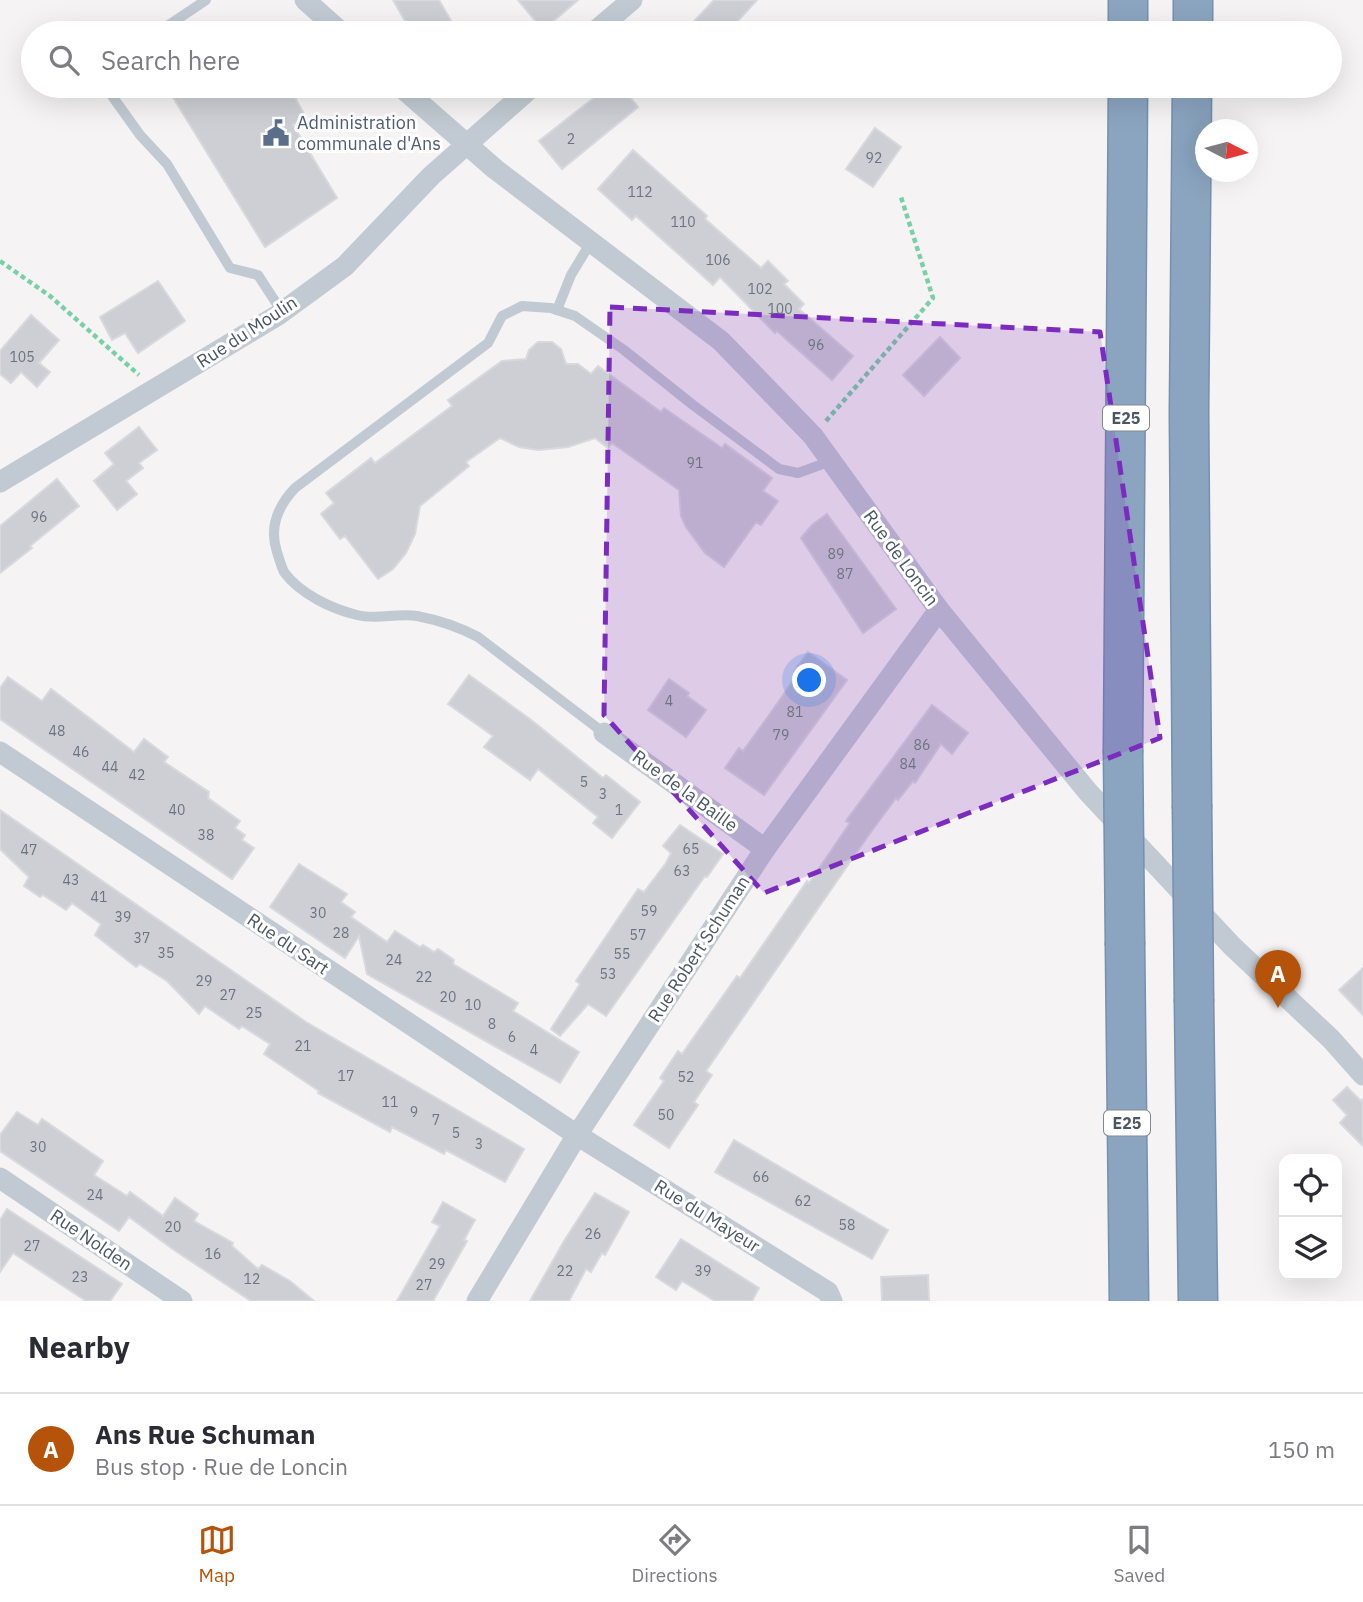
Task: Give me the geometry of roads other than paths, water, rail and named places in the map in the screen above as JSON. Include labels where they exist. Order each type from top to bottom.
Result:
[{"type":"highway","points":[[1128,0],[1128,21]]},
{"type":"highway","points":[[1193,0],[1193,21]]},
{"type":"highway","name":"E25","points":[[1128,98],[1123,750],[1129,1301]]},
{"type":"highway","points":[[1192,98],[1189,426],[1198,1301]]},
{"type":"street","points":[[305,0],[329,21]]},
{"type":"street","points":[[607,21],[632,0]]},
{"type":"street","name":"Rue de Loncin","points":[[414,98],[466,144],[721,341],[813,436],[939,610],[1088,792],[1232,946],[1331,1039],[1363,1075]]},
{"type":"street","name":"Rue du Moulin","points":[[0,482],[282,312],[345,266],[431,176],[519,98]]},
{"type":"street","name":"Rue Robert Schuman","points":[[477,1301],[577,1135],[765,849],[939,610]]},
{"type":"street","name":"Rue de la Baille","points":[[604,733],[765,849]]},
{"type":"street","name":"Rue du Sart","points":[[0,752],[577,1135]]},
{"type":"street","name":"Rue du Mayeur","points":[[577,1135],[828,1292],[832,1301]]},
{"type":"street","name":"Rue Nolden","points":[[0,1178],[182,1301]]},
{"type":"lane","points":[[175,21],[206,0]]},
{"type":"lane","points":[[114,98],[140,135],[167,164],[230,268],[258,275],[282,312]]},
{"type":"lane","points":[[557,310],[571,275],[591,242]]},
{"type":"lane","points":[[604,733],[478,637],[460,627],[414,616],[358,616],[316,599],[298,586],[283,570],[273,539],[275,521],[283,501],[295,488],[488,343],[502,316],[522,306],[557,310],[575,316],[624,350],[779,469],[798,473],[831,461]]},
{"type":"place","name":"Administration communale d'Ans","points":[[276,133]]},
{"type":"place","name":"Ans Rue Schuman","points":[[1278,1008]]}]
